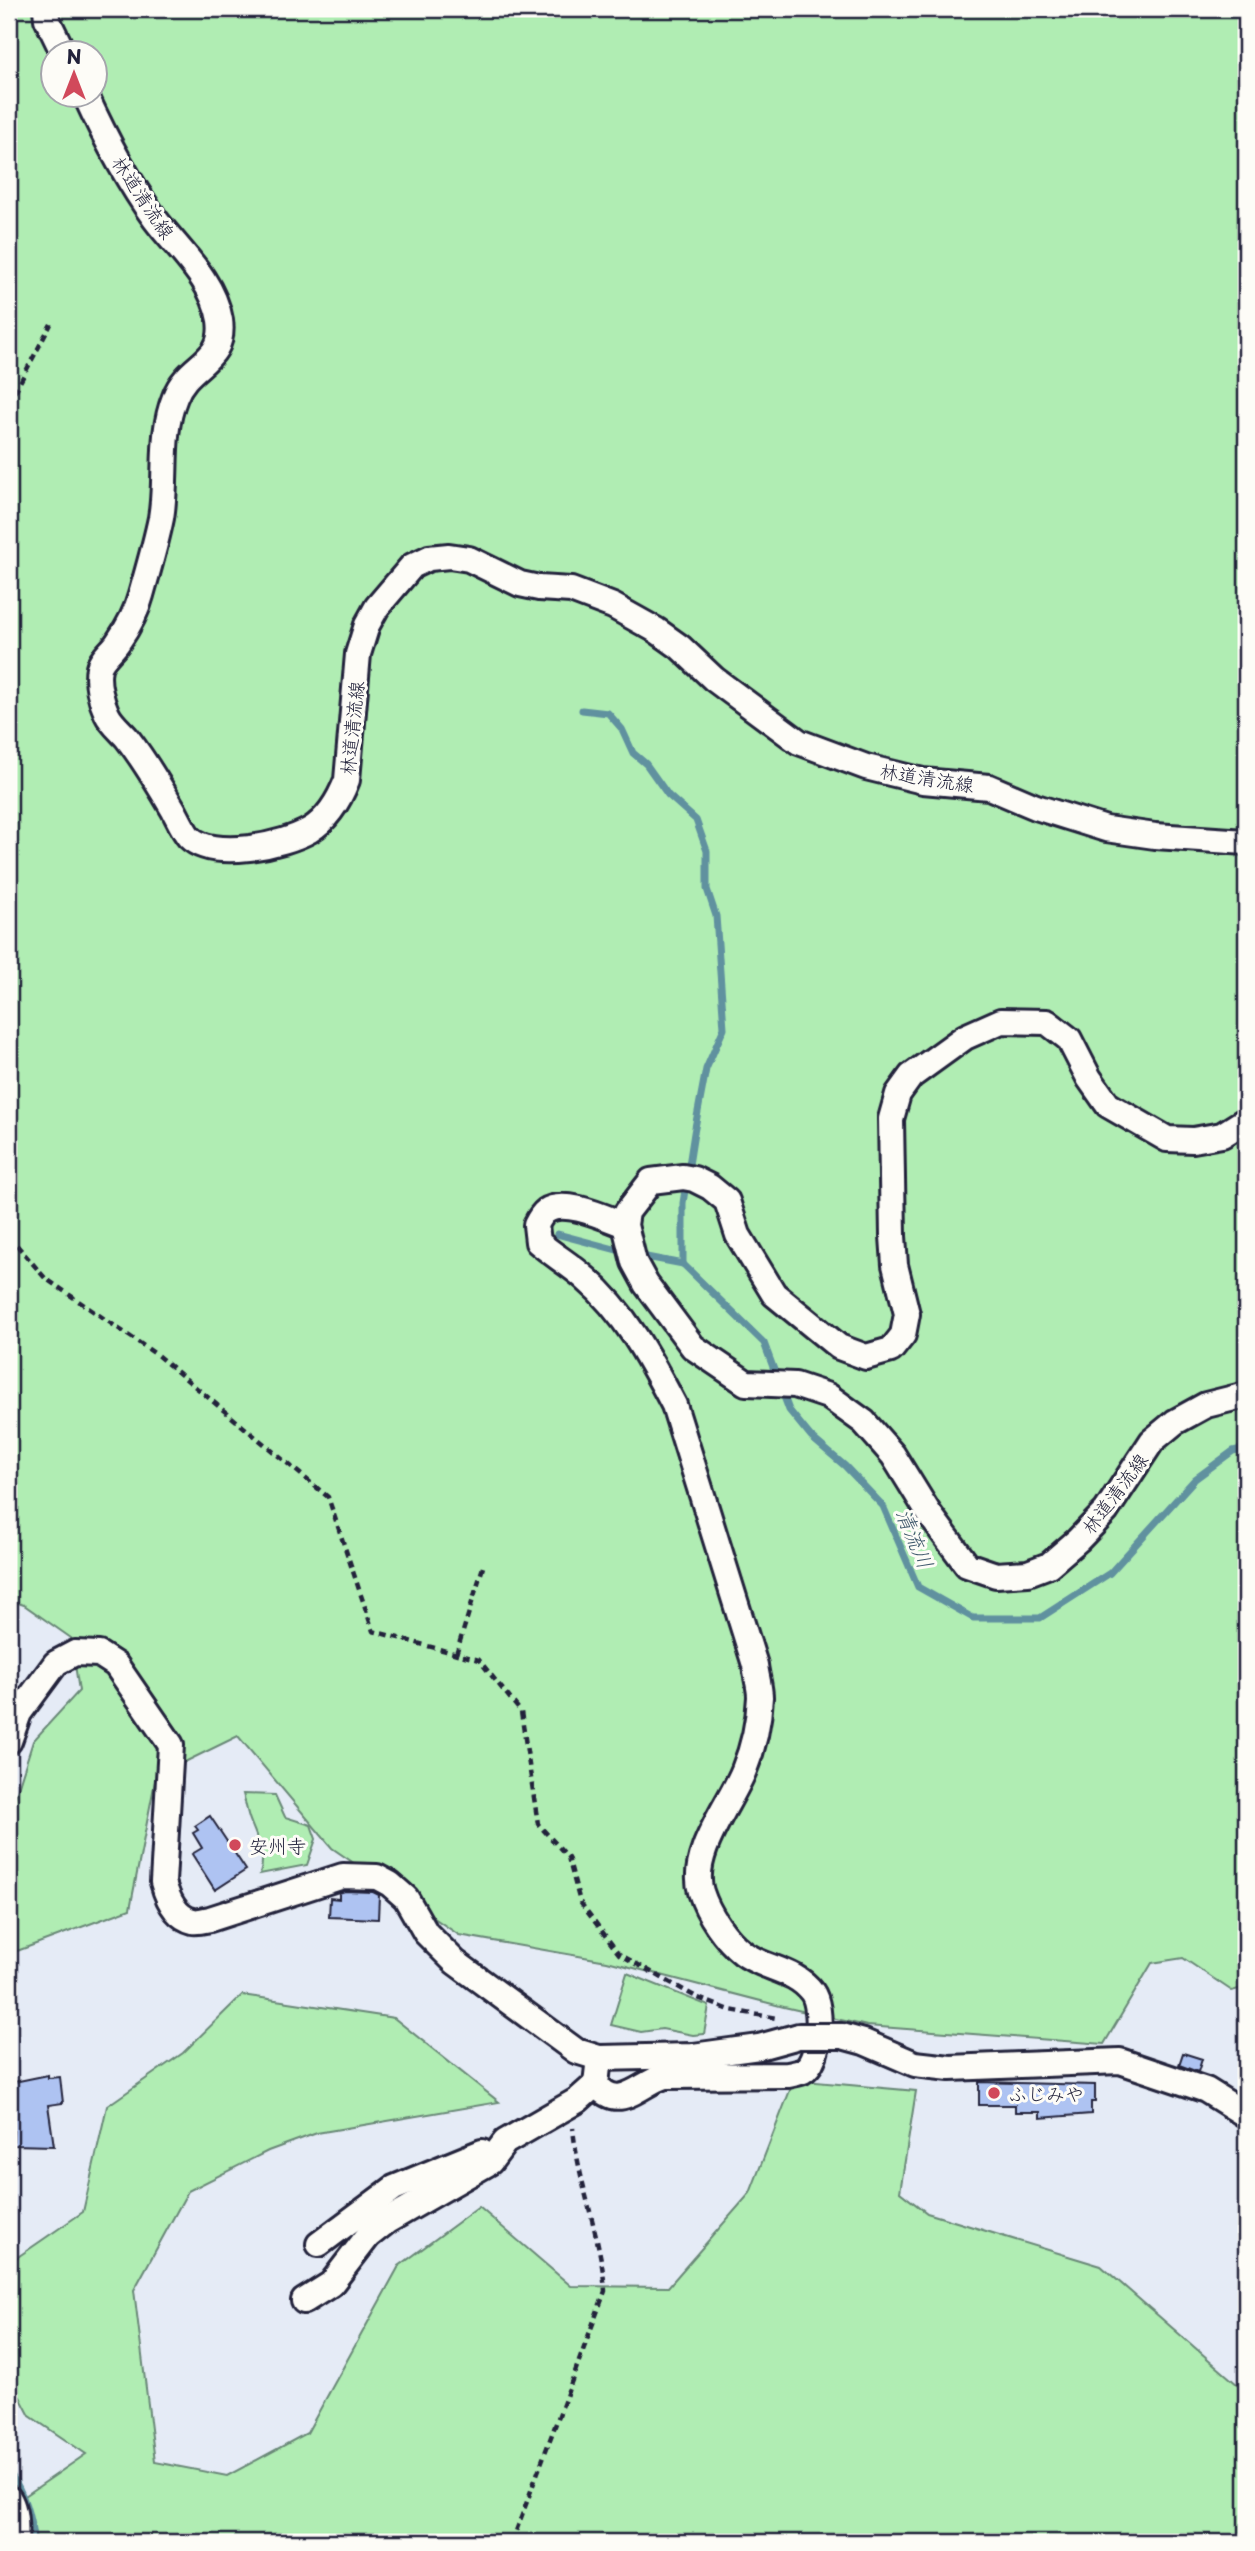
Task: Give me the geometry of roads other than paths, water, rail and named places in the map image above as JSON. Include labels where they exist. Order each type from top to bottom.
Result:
[{"type":"street","points":[[46,9],[47,19],[57,38]]},
{"type":"street","name":"林道清流線","points":[[92,108],[114,154],[154,218],[205,281],[215,300],[220,322],[220,339],[215,354],[185,377],[174,398],[163,444],[165,480],[161,518],[140,598],[120,640],[99,666],[99,688],[108,717],[142,758],[190,837],[207,847],[238,851],[311,830],[326,815],[340,799],[347,780],[358,654],[367,625],[377,607],[412,566],[429,558],[449,556],[469,559],[520,584],[570,590],[613,606],[680,647],[714,679],[799,742],[866,767],[923,780],[989,786],[1036,807],[1107,829],[1155,836],[1246,842]]},
{"type":"street","points":[[587,2092],[618,2097],[630,2095],[653,2080],[665,2077],[788,2075],[803,2071],[813,2061],[817,2048],[818,2009],[813,1994],[793,1976],[744,1954],[713,1918],[701,1892],[698,1871],[704,1852],[744,1769],[755,1730],[760,1696],[755,1665],[674,1405],[656,1371],[618,1312],[584,1276],[538,1242],[536,1225],[545,1212],[563,1206],[591,1212],[625,1225],[627,1212],[651,1181],[688,1178],[710,1187],[727,1201],[738,1235],[774,1294],[839,1346],[866,1357],[891,1350],[904,1335],[907,1314],[895,1265],[891,1180],[891,1119],[898,1094],[911,1076],[965,1037],[1001,1021],[1047,1022],[1069,1039],[1089,1078],[1108,1105],[1167,1139],[1194,1140],[1222,1135],[1246,1120]]},
{"type":"street","name":"林道清流線","points":[[625,1225],[634,1262],[646,1283],[693,1347],[746,1382],[794,1385],[828,1396],[864,1422],[893,1455],[930,1515],[967,1565],[996,1575],[1028,1573],[1049,1565],[1078,1540],[1105,1511],[1152,1441],[1175,1422],[1206,1405],[1246,1395]]},
{"type":"street","points":[[9,1741],[19,1713],[56,1663],[75,1653],[99,1654],[116,1665],[171,1745],[163,1882],[167,1897],[179,1913],[193,1921],[210,1919],[343,1876],[377,1877],[406,1898],[426,1933],[455,1962],[576,2051],[599,2059],[693,2056],[759,2047],[794,2037],[842,2036],[864,2042],[915,2064],[950,2068],[1120,2061],[1206,2090],[1246,2115]]},
{"type":"street","points":[[319,2244],[394,2188],[505,2142],[587,2092],[599,2059]]},
{"type":"street","points":[[304,2301],[331,2284],[368,2235],[387,2221],[490,2162],[505,2142]]},
{"type":"street","points":[[9,2498],[16,2530],[15,2542]]},
{"type":"waterway","points":[[582,710],[608,713],[622,729],[633,753],[646,764],[668,795],[696,820],[707,851],[707,889],[716,916],[724,1028],[706,1069],[694,1133],[683,1203],[683,1264]]},
{"type":"waterway","points":[[557,1234],[625,1252]]},
{"type":"waterway","points":[[636,1255],[683,1264]]},
{"type":"waterway","name":"清流川","points":[[683,1264],[764,1343],[789,1410],[811,1437],[845,1466],[883,1506],[918,1587],[973,1618],[1040,1618],[1110,1573],[1195,1479],[1233,1451],[1246,1448]]},
{"type":"waterway","points":[[9,2472],[26,2506],[34,2542]]},
{"type":"place","name":"安州寺","points":[[235,1845]]},
{"type":"place","name":"ふじみや","points":[[994,2093]]}]
